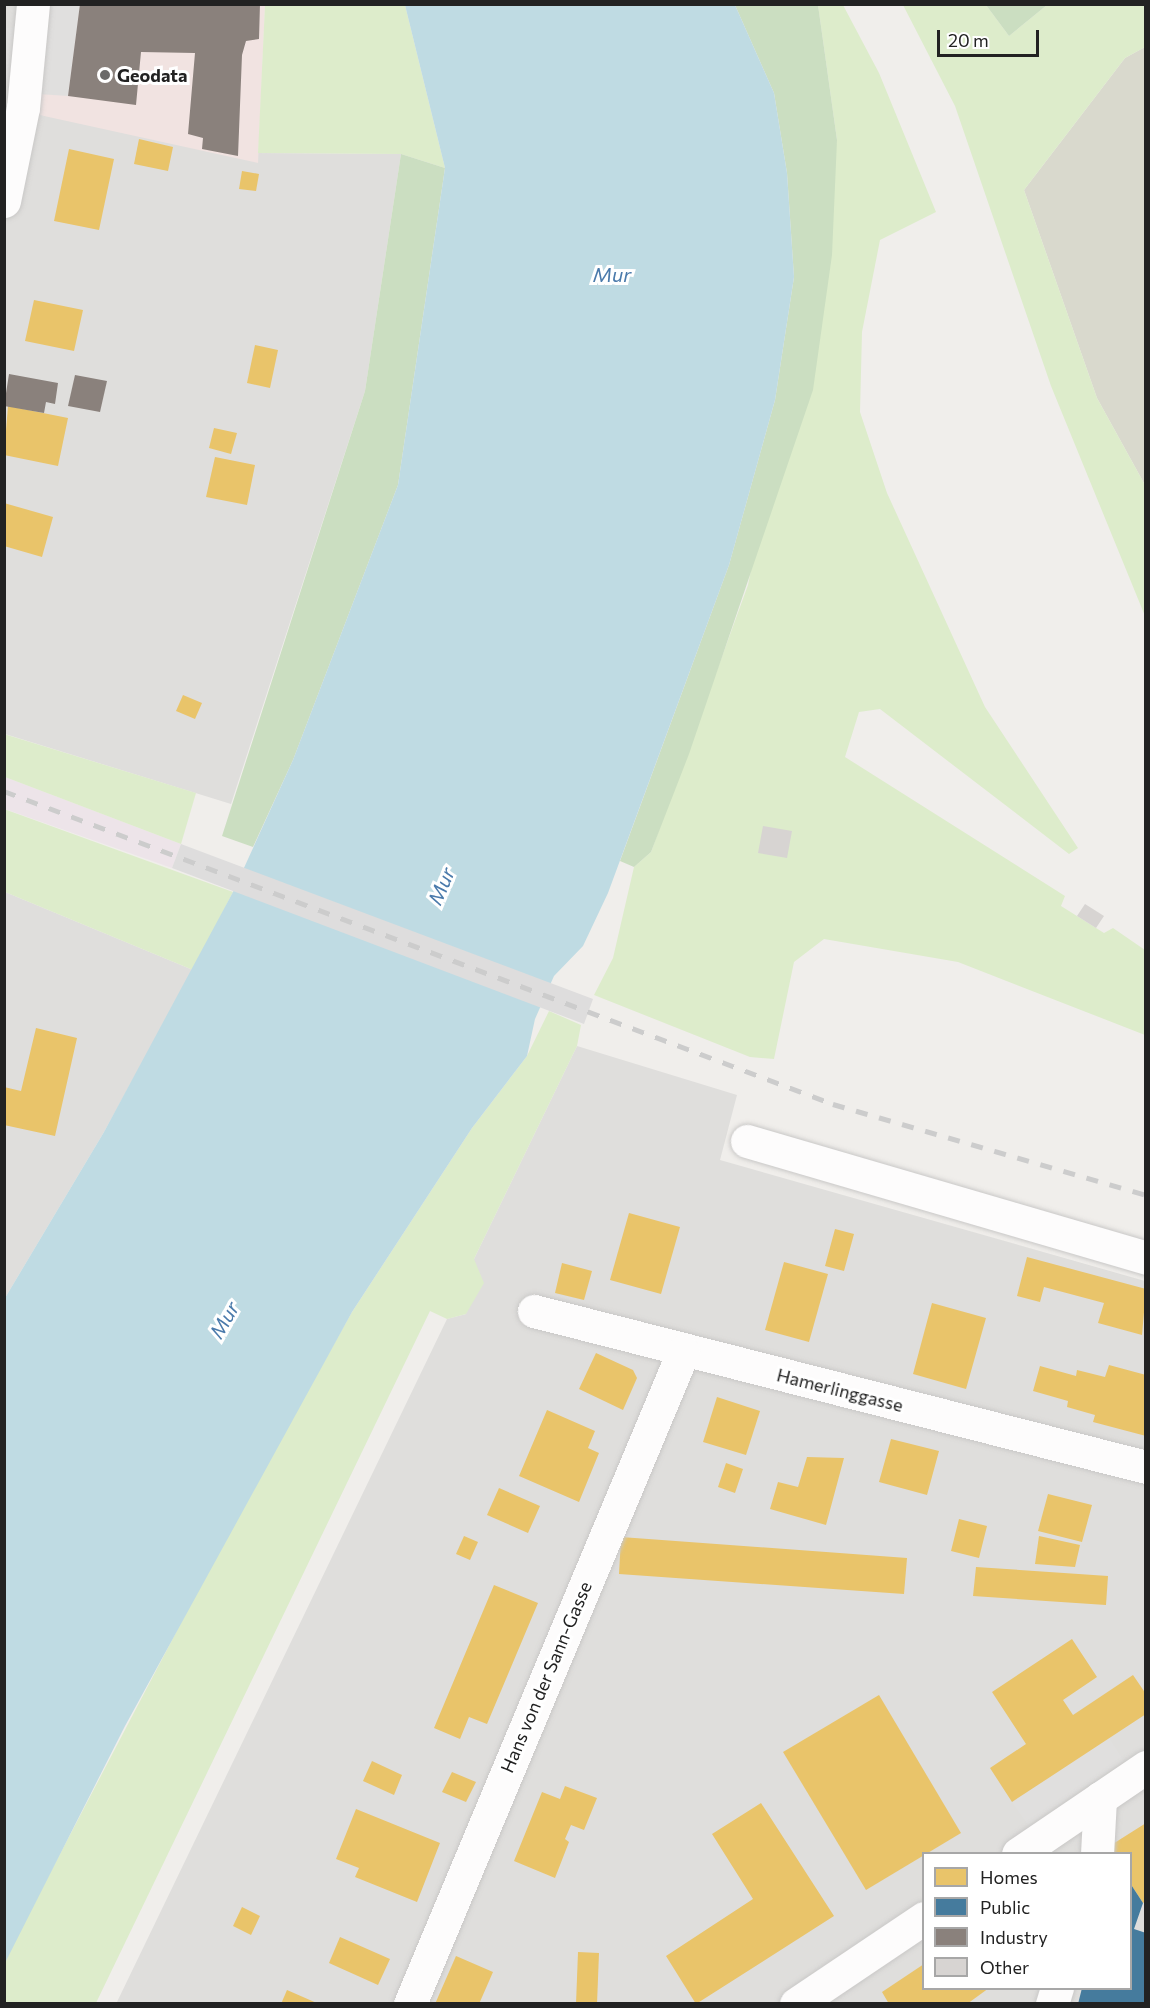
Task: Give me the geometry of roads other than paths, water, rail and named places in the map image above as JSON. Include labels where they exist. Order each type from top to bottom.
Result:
[{"type":"street","points":[[4,201],[14,108],[33,4]]},
{"type":"street","points":[[747,1141],[1146,1258]]},
{"type":"street","name":"Hamerlinggasse","points":[[534,1311],[683,1352],[1146,1467]]},
{"type":"street","name":"Hans von der Sann-Gasse","points":[[410,2004],[683,1352]]},
{"type":"street","points":[[1021,1852],[1146,1767]]},
{"type":"street","points":[[1097,1852],[1100,1798]]},
{"type":"street","points":[[796,2004],[922,1919]]},
{"type":"water","name":"Mur","points":[[405,5],[735,5],[774,93],[787,173],[794,277],[775,400],[729,565],[608,893],[583,946],[554,976],[535,1019],[527,1056],[472,1128],[352,1312],[125,1726],[5,1963],[5,1298],[104,1132],[233,892],[293,760],[398,485],[445,168]]},
{"type":"railway","points":[[4,791],[833,1104],[1146,1195]]},
{"type":"place","name":"Geodata","points":[[105,75]]}]
